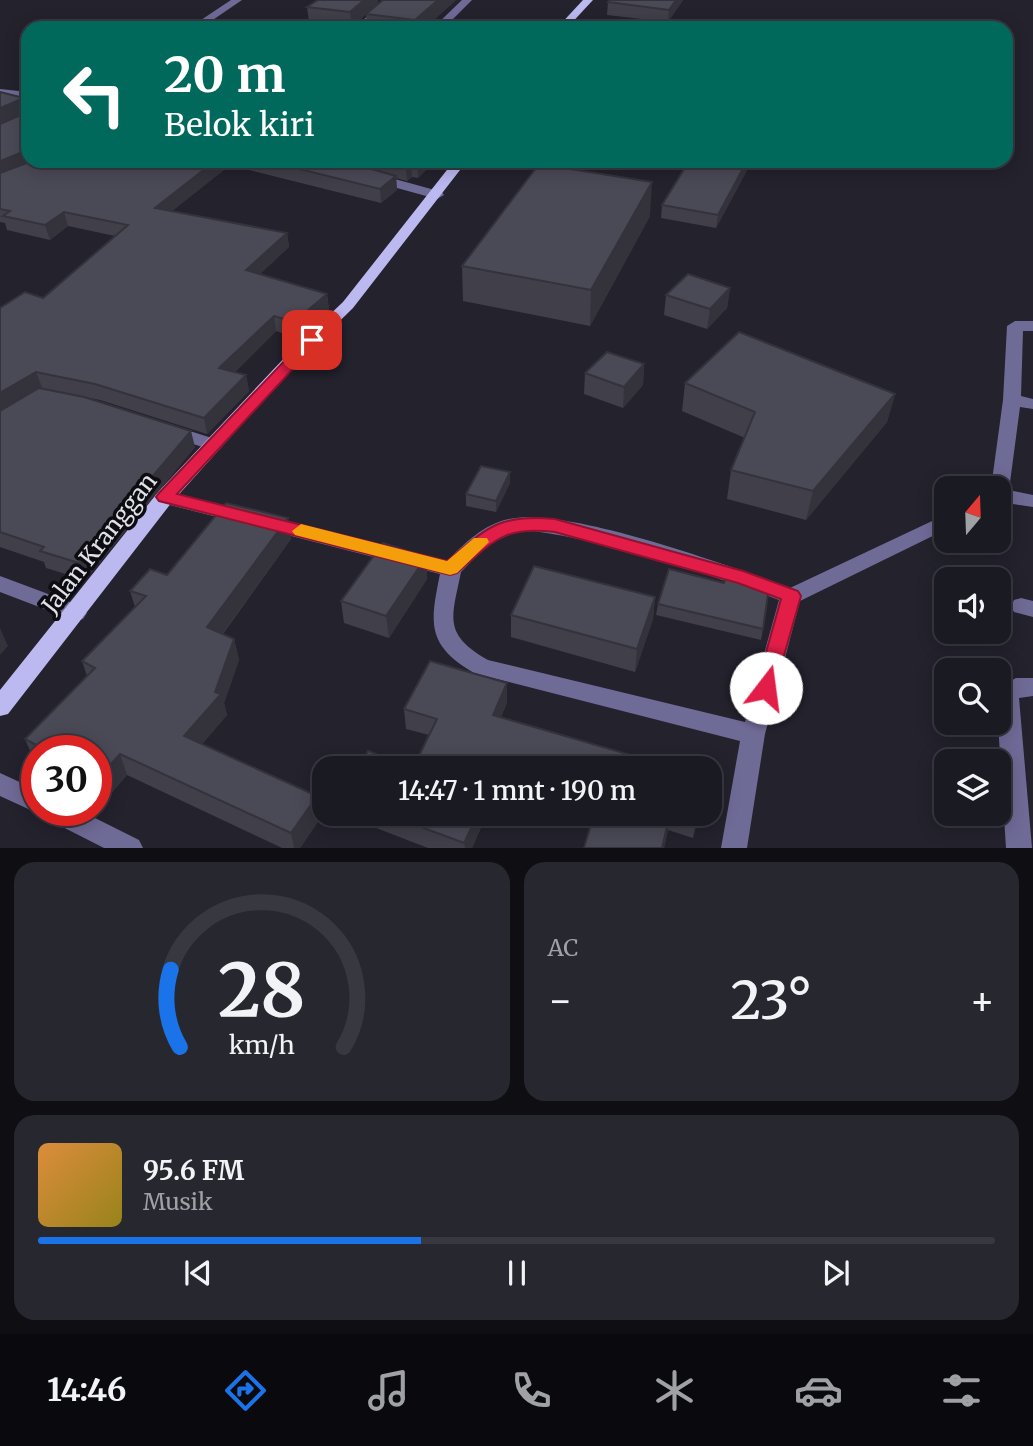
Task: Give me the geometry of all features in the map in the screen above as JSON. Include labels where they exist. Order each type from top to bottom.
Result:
[{"type":"main road","points":[[568,21],[588,0]]},
{"type":"main road","name":"Jalan Kranggan","points":[[0,707],[165,497],[212,444],[348,305],[456,168]]},
{"type":"street","points":[[205,21],[237,0]]},
{"type":"street","points":[[367,21],[392,0]]},
{"type":"street","points":[[445,21],[467,0]]},
{"type":"street","points":[[0,92],[21,94]]},
{"type":"street","points":[[363,174],[437,194]]},
{"type":"street","points":[[1002,476],[1012,400],[1015,326],[1033,326]]},
{"type":"street","points":[[1012,400],[1033,404]]},
{"type":"street","points":[[159,427],[212,444]]},
{"type":"street","points":[[165,497],[450,569]]},
{"type":"street","points":[[1012,498],[1033,501]]},
{"type":"street","points":[[753,734],[482,667],[462,657],[447,643],[441,628],[450,569],[490,535],[511,524],[555,525],[743,578],[791,596],[934,527]]},
{"type":"street","points":[[0,584],[76,612]]},
{"type":"street","points":[[734,848],[753,734],[791,596]]},
{"type":"street","points":[[1019,848],[1007,694],[1016,687],[1033,687]]},
{"type":"street","points":[[0,784],[21,794]]},
{"type":"street","points":[[86,826],[130,848]]},
{"type":"building","points":[[318,0],[364,0],[350,12],[307,7]]},
{"type":"building","points":[[383,0],[438,0],[415,20],[366,14]]},
{"type":"building","points":[[676,0],[669,10],[608,2]]},
{"type":"building","points":[[0,92],[21,97],[21,99],[0,108]]},
{"type":"building","points":[[21,115],[21,153],[0,161],[0,124]]},
{"type":"building","points":[[21,165],[21,168],[206,168],[155,208],[287,233],[246,270],[327,294],[294,322],[274,316],[219,368],[246,375],[204,418],[95,384],[36,372],[0,393],[0,308],[25,292],[43,298],[128,225],[64,212],[45,225],[3,216],[10,211],[0,209],[0,173]]},
{"type":"building","points":[[295,168],[368,168],[396,176],[380,189]]},
{"type":"building","points":[[536,168],[564,168],[652,182],[591,290],[462,266]]},
{"type":"building","points":[[685,168],[743,168],[718,215],[662,205]]},
{"type":"building","points":[[688,274],[730,288],[710,309],[666,295]]},
{"type":"building","points":[[739,332],[895,394],[813,491],[731,470],[755,412],[685,383]]},
{"type":"building","points":[[607,352],[644,364],[624,387],[585,373]]},
{"type":"building","points":[[39,388],[84,397],[191,431],[79,563],[40,551],[44,547],[0,532],[0,411]]},
{"type":"building","points":[[481,466],[510,472],[496,501],[466,494]]},
{"type":"building","points":[[226,503],[288,518],[207,627],[234,639],[215,692],[221,694],[184,736],[312,794],[312,803],[291,833],[120,754],[112,763],[112,735],[29,735],[95,668],[82,661],[146,596],[130,591],[150,569],[167,575]]},
{"type":"building","points":[[383,543],[426,557],[386,616],[341,601]]},
{"type":"building","points":[[534,566],[655,597],[637,649],[511,615]]},
{"type":"building","points":[[669,569],[724,583],[725,578],[769,587],[763,629],[658,604]]},
{"type":"building","points":[[430,661],[507,683],[493,715],[634,756],[419,756],[437,719],[404,709]]},
{"type":"building","points":[[368,751],[381,756],[365,756]]},
{"type":"building","points":[[418,826],[472,826],[464,843]]},
{"type":"building","points":[[590,826],[667,826],[662,848],[584,848]]},
{"type":"slow traffic","points":[[301,531],[450,569],[480,542]]},
{"type":"route","points":[[312,340],[165,497],[450,569],[469,550],[511,524],[539,524],[555,525],[743,578],[791,596],[766,688]]}]
